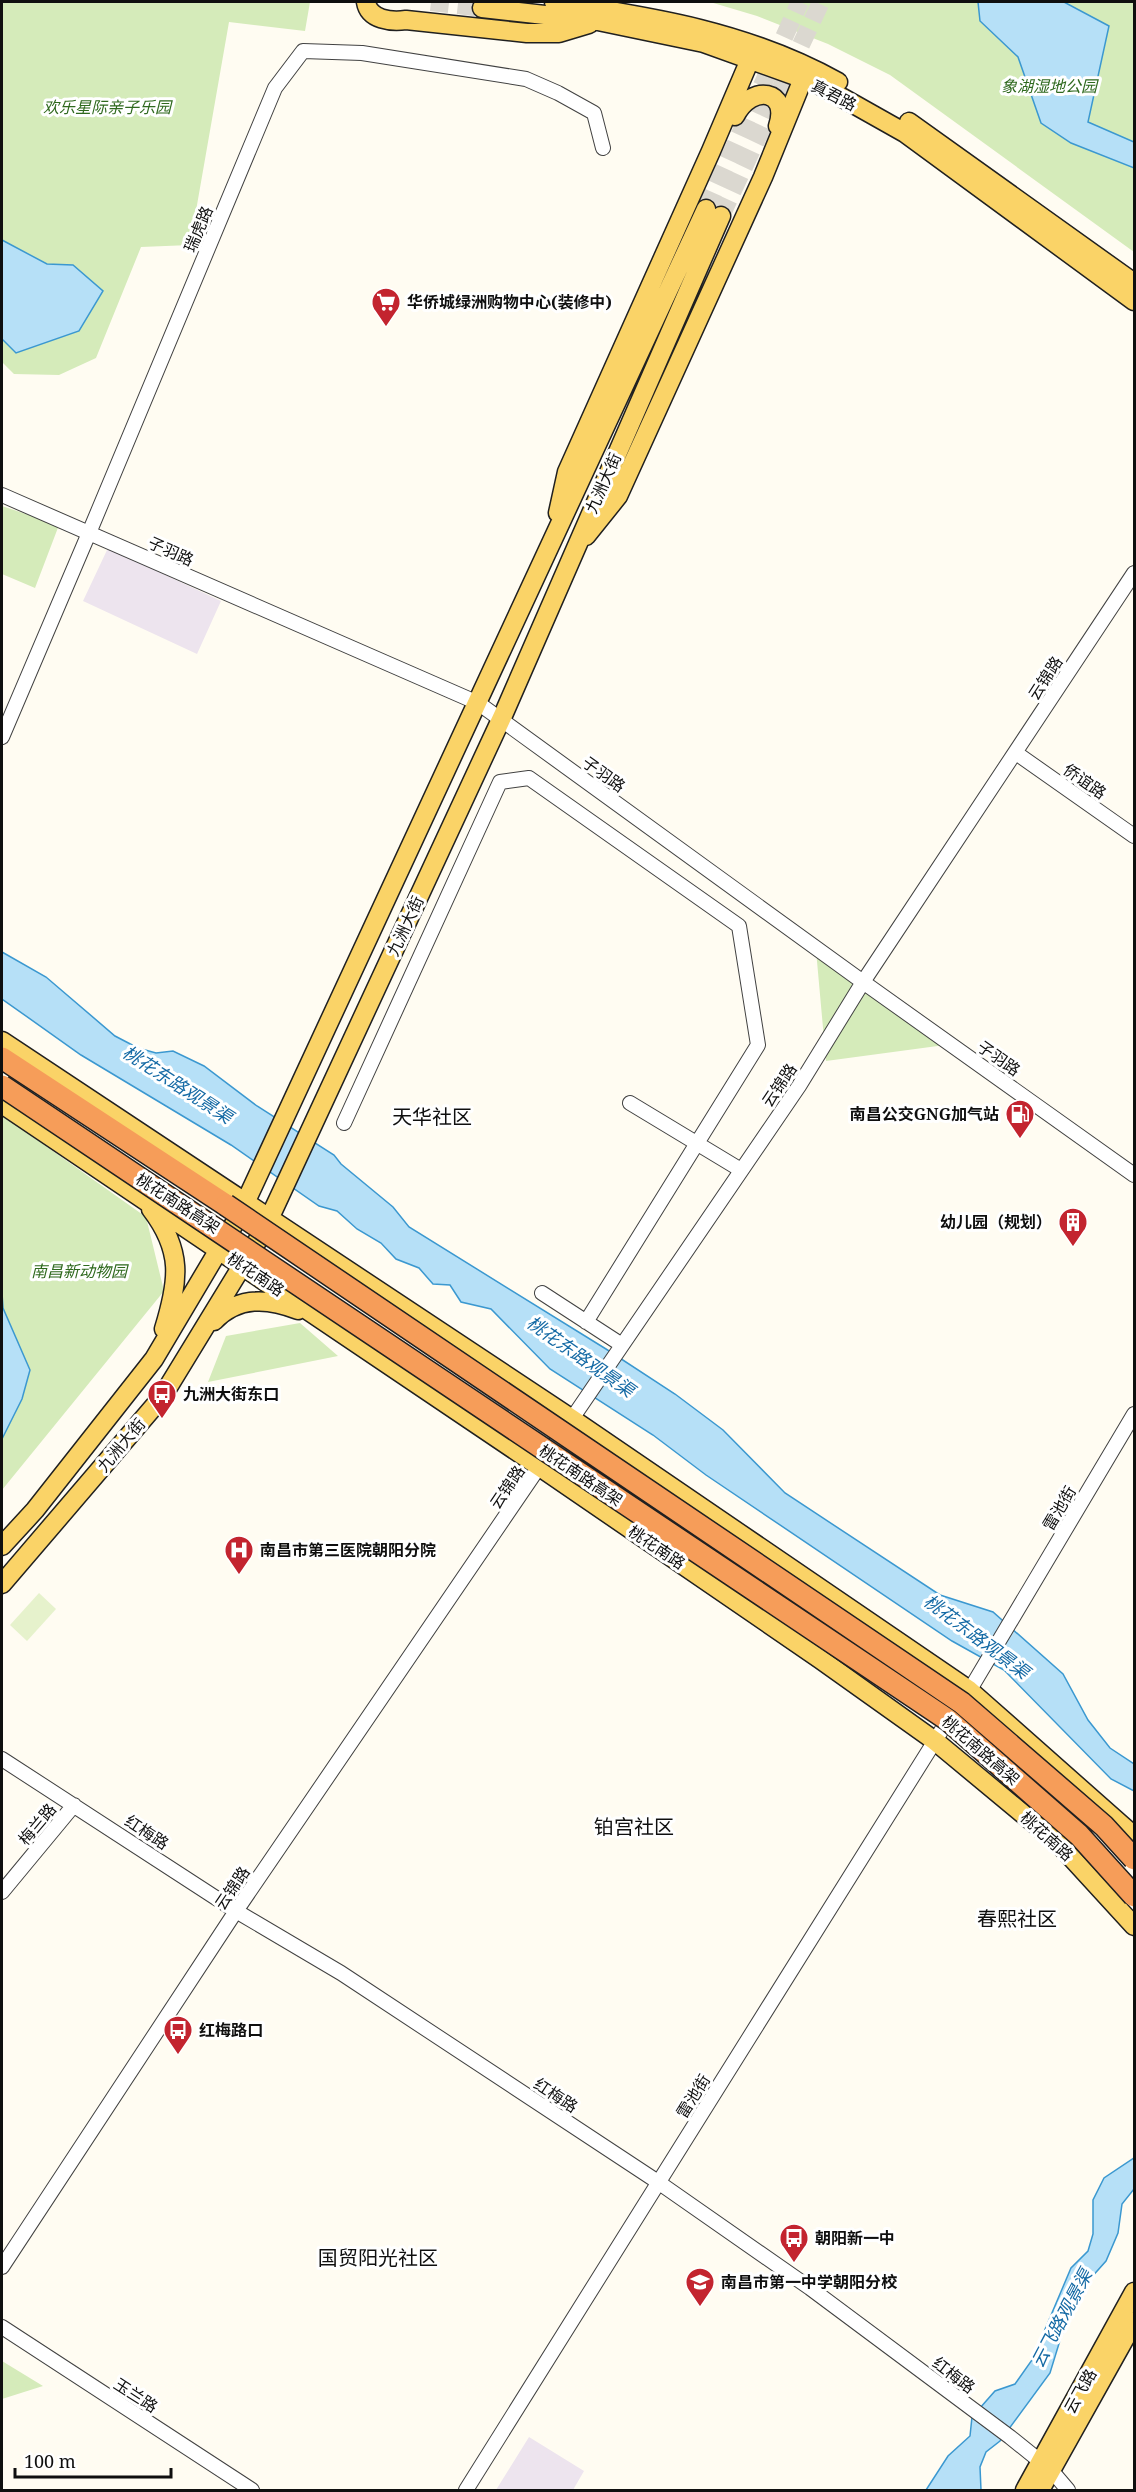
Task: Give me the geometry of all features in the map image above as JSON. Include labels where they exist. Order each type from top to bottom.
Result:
[{"type":"highway","name":"桃花南路高架","points":[[2,1058],[965,1696],[1104,1826],[1134,1859]]},
{"type":"highway","name":"桃花南路高架","points":[[2,1086],[948,1720],[1078,1835],[1134,1896]]},
{"type":"main road","points":[[366,2],[366,6],[374,15],[389,22],[406,21],[526,33],[559,33],[596,10]]},
{"type":"main road","name":"真君路","points":[[554,2],[596,10],[704,43],[753,53],[806,72],[914,124],[1134,283]]},
{"type":"main road","name":"真君路","points":[[482,8],[596,10]]},
{"type":"main road","points":[[550,547],[567,472],[753,53]]},
{"type":"main road","points":[[570,557],[618,496],[763,177],[806,72]]},
{"type":"main road","name":"真君路","points":[[806,72],[818,84],[905,133],[1134,301]]},
{"type":"main road","points":[[711,151],[721,143],[747,98],[755,94],[765,94],[773,98],[780,106],[782,114],[763,177]]},
{"type":"main road","name":"九洲大街","points":[[2,1546],[34,1510],[154,1359],[220,1250],[246,1202],[550,547],[714,213],[501,719],[270,1219],[244,1266],[162,1397],[2,1584]]},
{"type":"main road","points":[[2,1041],[307,1243],[576,1413],[965,1696],[1134,1836]]},
{"type":"main road","name":"桃花南路","points":[[2,1104],[540,1467],[820,1659],[935,1741],[1058,1843],[1134,1926]]},
{"type":"main road","points":[[284,1188],[284,1206],[288,1216],[307,1243]]},
{"type":"main road","points":[[145,1200],[170,1237],[174,1252],[172,1302],[154,1359]]},
{"type":"main road","points":[[162,1397],[215,1319],[232,1307],[249,1300],[263,1300],[288,1306],[324,1320]]},
{"type":"main road","name":"云飞路","points":[[1040,2490],[1046,2466],[1134,2292]]},
{"type":"main road","name":"云飞路","points":[[1025,2490],[1046,2466],[1134,2322]]},
{"type":"street","name":"瑞虎路","points":[[2,737],[275,88],[303,51],[362,53],[526,79],[594,113],[603,148]]},
{"type":"street","name":"子羽路","points":[[2,495],[478,702],[863,982],[1134,1174]]},
{"type":"street","name":"云锦路","points":[[2,2267],[236,1911],[800,1086],[863,982],[1134,573]]},
{"type":"street","points":[[510,697],[515,716],[525,737]]},
{"type":"street","name":"侨谊路","points":[[1016,753],[1134,836]]},
{"type":"street","points":[[344,1123],[500,782],[529,778],[739,926],[758,1045],[586,1322]]},
{"type":"street","points":[[630,1103],[741,1170]]},
{"type":"street","points":[[542,1293],[620,1347]]},
{"type":"street","name":"雷池街","points":[[965,1696],[1134,1414]]},
{"type":"street","name":"雷池街","points":[[466,2490],[948,1720]]},
{"type":"street","name":"红梅路","points":[[2,1759],[236,1911],[340,1973],[658,2182],[810,2288],[1010,2437],[1046,2466],[1068,2490]]},
{"type":"street","name":"梅兰路","points":[[2,1892],[74,1805]]},
{"type":"street","name":"玉兰路","points":[[2,2327],[252,2490]]},
{"type":"shaded area","points":[[108,548],[221,601],[197,654],[83,601]]},
{"type":"shaded area","points":[[529,2437],[584,2471],[573,2490],[496,2490]]},
{"type":"green space","name":"欢乐星际亲子乐园","points":[[2,2],[310,2],[305,31],[229,22],[190,245],[141,247],[96,358],[59,375],[14,374],[2,362]]},
{"type":"green space","name":"象湖湿地公园","points":[[710,2],[1134,2],[1134,252],[890,75],[828,44],[757,16]]},
{"type":"green space","points":[[2,506],[59,525],[35,588],[2,574]]},
{"type":"green space","points":[[815,939],[960,1043],[826,1061]]},
{"type":"green space","name":"南昌新动物园","points":[[2,1115],[146,1217],[164,1291],[2,1490]]},
{"type":"green space","points":[[300,1323],[338,1356],[208,1382],[226,1336]]},
{"type":"green space","points":[[39,1593],[56,1609],[27,1641],[10,1625]]},
{"type":"green space","points":[[2,2361],[43,2386],[2,2399]]},
{"type":"water","points":[[978,2],[1064,2],[1109,26],[1088,122],[1134,142],[1134,168],[1071,143],[1041,123],[1018,57],[980,21]]},
{"type":"water","points":[[2,240],[47,264],[73,265],[103,291],[79,331],[16,353],[2,339]]},
{"type":"water","name":"桃花东路观景渠","points":[[2,952],[46,977],[115,1036],[138,1048],[156,1053],[173,1051],[204,1066],[257,1106],[334,1155],[341,1164],[393,1207],[409,1227],[675,1394],[723,1430],[785,1493],[940,1595],[993,1612],[1063,1674],[1088,1720],[1110,1748],[1134,1764],[1134,1791],[1111,1779],[1004,1670],[952,1641],[706,1475],[653,1435],[550,1369],[491,1309],[461,1302],[450,1285],[433,1284],[419,1268],[396,1259],[381,1243],[357,1229],[337,1211],[319,1206],[231,1145],[81,1055],[2,999]]},
{"type":"water","points":[[2,1293],[3,1308],[30,1370],[22,1399],[2,1439]]},
{"type":"water","name":"云飞路观景渠","points":[[1134,2158],[1134,2189],[1122,2204],[1118,2233],[1106,2261],[1081,2289],[1061,2337],[1050,2373],[1000,2441],[986,2452],[980,2467],[981,2490],[926,2490],[948,2456],[970,2436],[972,2417],[995,2391],[1015,2384],[1032,2360],[1071,2268],[1088,2251],[1093,2234],[1093,2200],[1104,2178]]},
{"type":"tunnel","points":[[431,2],[482,8]]},
{"type":"tunnel","points":[[706,209],[800,2]]},
{"type":"tunnel","points":[[721,216],[821,2]]},
{"type":"place","name":"华侨城绿洲购物中心(装修中)","points":[[386,328]]},
{"type":"place","name":"南昌公交GNG加气站","points":[[1020,1140]]},
{"type":"place","name":"幼儿园（规划）","points":[[1073,1248]]},
{"type":"place","name":"九洲大街东口","points":[[162,1420]]},
{"type":"place","name":"南昌市第三医院朝阳分院","points":[[239,1576]]},
{"type":"place","name":"红梅路口","points":[[178,2056]]},
{"type":"place","name":"朝阳新一中","points":[[794,2264]]},
{"type":"place","name":"南昌市第一中学朝阳分校","points":[[700,2308]]},
{"type":"district","name":"天华社区","points":[[432,1116]]},
{"type":"district","name":"铂宫社区","points":[[634,1826]]},
{"type":"district","name":"春熙社区","points":[[1017,1918]]},
{"type":"district","name":"国贸阳光社区","points":[[378,2257]]}]
